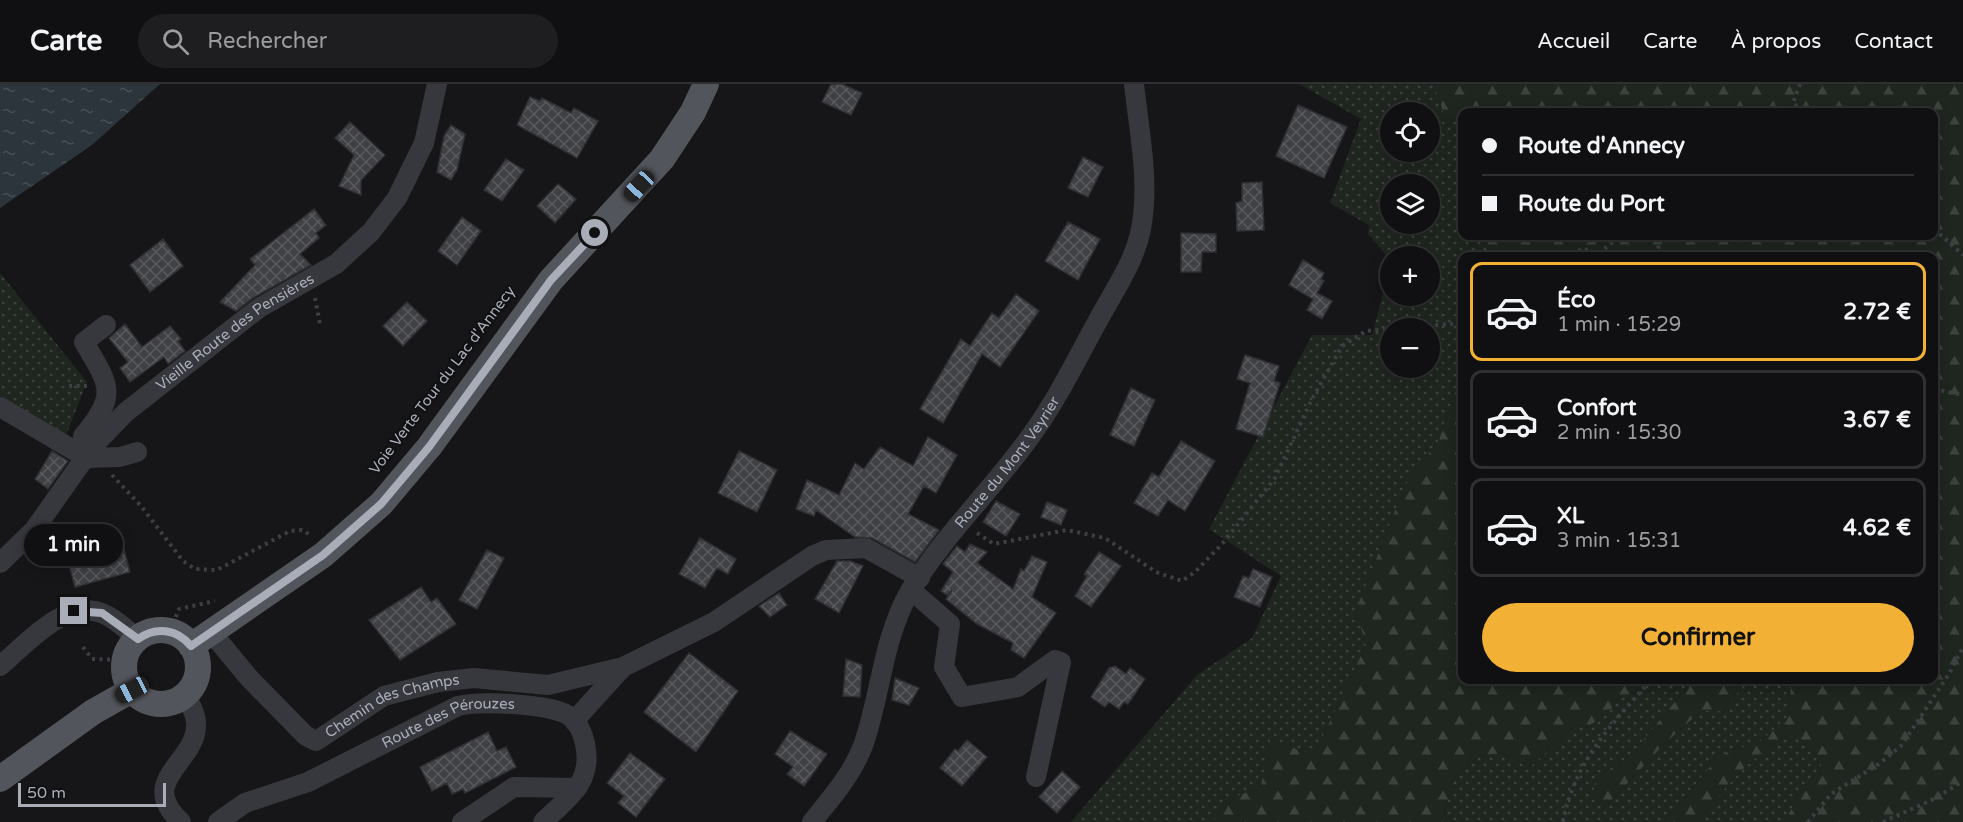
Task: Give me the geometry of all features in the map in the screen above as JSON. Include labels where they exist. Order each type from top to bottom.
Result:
[{"type":"main road","points":[[201,639],[182,636],[170,631],[153,631],[131,649],[125,676],[132,690],[141,699],[158,704],[175,702],[186,695],[195,681],[198,669],[196,657],[201,639],[323,555],[381,504],[429,447],[551,280],[663,159],[693,112],[706,84]]},
{"type":"main road","points":[[0,779],[93,712],[132,690]]},
{"type":"street","name":"Vieille Route des Pensières","points":[[0,563],[40,523],[90,451],[126,412],[178,374],[259,308],[312,280],[351,252],[385,215],[398,198],[424,143],[437,84]]},
{"type":"street","name":"Route du Mont Veyrier","points":[[812,822],[844,783],[855,764],[864,743],[893,628],[916,584],[957,527],[1046,415],[1121,279],[1137,244],[1144,200],[1134,84]]},
{"type":"street","points":[[90,451],[83,436],[101,415],[108,396],[106,380],[84,342],[106,325]]},
{"type":"street","points":[[0,407],[90,451],[120,457],[138,452]]},
{"type":"street","name":"Chemin des Champs","points":[[201,639],[250,680],[306,736],[316,741],[384,696],[438,682],[474,678],[535,685],[556,684],[623,667],[714,622],[819,552],[866,548],[916,584],[950,624],[944,667],[962,697],[1018,687],[1054,660],[1061,662],[1036,777]]},
{"type":"street","points":[[0,666],[50,625],[74,611],[102,613],[131,649]]},
{"type":"street","name":"Chemin des Champs","points":[[574,721],[623,667]]},
{"type":"street","points":[[181,822],[171,812],[165,789],[168,776],[196,733],[195,716],[186,695]]},
{"type":"street","name":"Route des Pérouzes","points":[[218,822],[245,803],[308,782],[458,706],[472,702],[553,709],[571,717],[574,721]]},
{"type":"street","points":[[543,822],[577,788],[585,774],[585,742],[574,721]]},
{"type":"street","points":[[462,822],[514,787],[577,788]]},
{"type":"path","points":[[1798,108],[1792,103],[1800,84]]},
{"type":"path","points":[[1938,233],[1963,255]]},
{"type":"path","points":[[1600,252],[1615,240]]},
{"type":"path","points":[[1578,252],[1582,248],[1593,252]]},
{"type":"path","points":[[312,280],[320,324]]},
{"type":"path","points":[[957,527],[980,534],[994,544],[1067,530],[1105,538],[1156,572],[1182,581],[1195,572],[1222,544],[1275,478],[1312,399],[1342,346],[1366,331],[1458,323]]},
{"type":"path","points":[[1938,389],[1963,394]]},
{"type":"path","points":[[90,451],[128,492],[183,561],[195,569],[217,570],[296,530],[308,532],[316,541]]},
{"type":"path","points":[[170,631],[178,609],[220,600]]},
{"type":"path","points":[[83,647],[92,659],[131,649]]},
{"type":"path","points":[[1808,822],[1831,794],[1879,764],[1901,746],[1949,674],[1963,647]]},
{"type":"path","points":[[1563,822],[1567,803],[1589,752],[1648,684]]},
{"type":"path","points":[[1883,822],[1934,799],[1963,781]]},
{"type":"green space","points":[[1299,84],[1434,84],[1440,102],[1380,102],[1380,162],[1440,162],[1440,103],[1445,118],[1458,121],[1458,240],[1483,240],[1487,247],[1486,252],[1458,252],[1458,382],[1439,440],[1405,486],[1356,610],[1366,645],[1314,755],[1271,741],[1261,786],[1226,801],[1213,822],[1071,822],[1197,675],[1252,638],[1281,576],[1209,529],[1312,335],[1372,335],[1380,305],[1440,306],[1440,246],[1380,246],[1380,248],[1368,234],[1369,225],[1330,203],[1361,119]]},
{"type":"green space","points":[[1434,84],[1963,84],[1963,822],[1785,822],[1796,799],[1822,766],[1797,734],[1769,747],[1755,758],[1730,783],[1698,822],[1664,822],[1715,761],[1735,747],[1753,748],[1788,717],[1791,687],[1786,684],[1938,684],[1938,252],[1486,252],[1487,247],[1483,240],[1938,240],[1938,108],[1458,108],[1458,121],[1445,118]]},
{"type":"green space","points":[[0,273],[87,382],[65,438],[0,396]]},
{"type":"green space","points":[[1458,382],[1458,684],[1643,684],[1636,692],[1621,696],[1607,714],[1590,725],[1575,726],[1530,767],[1502,753],[1479,756],[1452,780],[1443,822],[1213,822],[1226,801],[1261,786],[1270,740],[1314,755],[1366,645],[1356,610],[1405,486],[1439,440]]},
{"type":"green space","points":[[1643,684],[1690,684],[1630,756],[1597,777],[1607,805],[1664,744],[1701,711],[1722,711],[1745,684],[1786,684],[1791,687],[1788,717],[1753,748],[1735,747],[1715,761],[1664,822],[1443,822],[1452,780],[1479,756],[1502,753],[1530,767],[1575,726],[1590,725],[1607,714],[1621,696],[1636,692]]},
{"type":"green space","points":[[1690,684],[1745,684],[1722,711],[1701,711],[1664,744],[1607,805],[1591,799],[1597,777],[1630,756]]},
{"type":"green space","points":[[1797,734],[1822,766],[1796,799],[1785,822],[1698,822],[1730,783],[1755,758],[1783,739]]},
{"type":"water","points":[[0,84],[160,84],[92,145],[0,208]]},
{"type":"building","points":[[831,84],[842,84],[862,93],[851,115],[822,102]]},
{"type":"building","points":[[530,97],[540,101],[542,98],[571,113],[574,108],[598,121],[577,158],[517,125]]},
{"type":"building","points":[[1298,105],[1347,127],[1324,178],[1276,156]]},
{"type":"building","points":[[350,122],[385,155],[361,180],[361,195],[339,186],[354,155],[335,138]]},
{"type":"building","points":[[451,125],[465,134],[457,170],[451,180],[437,172],[444,136]]},
{"type":"building","points":[[1083,157],[1103,167],[1088,197],[1068,188]]},
{"type":"building","points":[[506,159],[524,170],[502,201],[484,190]]},
{"type":"building","points":[[1262,182],[1264,230],[1237,231],[1236,203],[1242,201],[1242,183]]},
{"type":"building","points":[[558,184],[576,199],[555,223],[537,206]]},
{"type":"building","points":[[314,209],[326,225],[316,233],[319,238],[300,254],[311,265],[253,298],[236,311],[220,302],[255,265],[250,259]]},
{"type":"building","points":[[462,217],[481,231],[457,265],[438,251]]},
{"type":"building","points":[[1068,222],[1100,239],[1078,280],[1045,261]]},
{"type":"building","points":[[1181,233],[1216,234],[1216,252],[1202,252],[1201,272],[1181,272]]},
{"type":"building","points":[[163,239],[183,266],[150,292],[130,265]]},
{"type":"building","points":[[1303,260],[1324,273],[1321,279],[1324,281],[1317,293],[1332,301],[1322,319],[1307,310],[1313,299],[1289,285]]},
{"type":"building","points":[[1016,294],[1039,311],[1000,367],[982,354],[943,423],[920,409],[961,339],[970,346],[992,313],[999,318]]},
{"type":"building","points":[[407,302],[427,321],[403,346],[383,326]]},
{"type":"building","points":[[125,324],[142,347],[170,326],[181,339],[178,341],[185,351],[168,364],[164,357],[130,382],[120,368],[128,362],[109,338]]},
{"type":"building","points":[[1245,355],[1279,366],[1274,381],[1280,383],[1263,437],[1236,429],[1250,383],[1237,379]]},
{"type":"building","points":[[1131,388],[1155,400],[1134,446],[1110,435]]},
{"type":"building","points":[[928,437],[957,455],[936,493],[924,486],[908,514],[939,530],[915,562],[872,538],[855,537],[816,510],[814,516],[796,509],[807,480],[839,495],[855,463],[864,469],[880,447],[913,466]]},
{"type":"building","points":[[1181,441],[1215,461],[1185,511],[1168,500],[1158,516],[1134,503],[1152,473],[1159,477]]},
{"type":"building","points":[[52,451],[68,461],[48,489],[35,479]]},
{"type":"building","points":[[739,451],[777,470],[757,512],[718,493]]},
{"type":"building","points":[[996,501],[1020,514],[1006,536],[983,522]]},
{"type":"building","points":[[1047,502],[1067,510],[1061,525],[1041,517]]},
{"type":"building","points":[[119,531],[130,572],[75,587],[64,547]]},
{"type":"building","points":[[700,538],[736,559],[728,574],[717,568],[705,588],[679,574]]},
{"type":"building","points":[[970,544],[987,552],[977,563],[1013,589],[1021,569],[1024,571],[1032,556],[1047,562],[1032,597],[1056,613],[1024,658],[1011,650],[1013,643],[977,624],[946,599],[952,590],[947,595],[941,591],[953,572],[943,564],[957,546],[965,552]]},
{"type":"building","points":[[487,550],[504,558],[477,609],[459,600]]},
{"type":"building","points":[[1099,552],[1121,566],[1091,607],[1075,596],[1087,576],[1084,574]]},
{"type":"building","points":[[837,561],[850,561],[863,566],[839,613],[815,599]]},
{"type":"building","points":[[1253,569],[1272,577],[1260,607],[1234,597],[1243,576],[1249,578]]},
{"type":"building","points":[[421,587],[431,602],[437,598],[456,624],[400,660],[369,620]]},
{"type":"building","points":[[779,593],[787,605],[770,617],[759,606]]},
{"type":"building","points":[[689,653],[738,691],[696,752],[644,712]]},
{"type":"building","points":[[846,659],[862,665],[860,697],[843,696]]},
{"type":"building","points":[[1115,666],[1126,674],[1130,668],[1145,679],[1128,704],[1124,702],[1119,709],[1109,702],[1105,707],[1091,697],[1109,668]]},
{"type":"building","points":[[895,678],[919,688],[909,705],[892,700]]},
{"type":"building","points":[[790,731],[827,754],[804,786],[787,774],[793,767],[775,754]]},
{"type":"building","points":[[488,732],[497,751],[506,747],[516,767],[465,793],[463,789],[452,794],[447,783],[432,791],[420,767]]},
{"type":"building","points":[[967,740],[987,757],[962,786],[940,768],[955,749],[958,751]]},
{"type":"building","points":[[630,753],[665,779],[636,817],[618,803],[624,796],[607,783]]},
{"type":"building","points":[[1062,771],[1080,787],[1057,813],[1039,797]]},
{"type":"route","points":[[74,611],[92,610],[102,613],[138,639],[145,634],[161,630],[182,636],[191,646],[323,555],[366,519],[406,476],[551,280],[595,233]]}]
